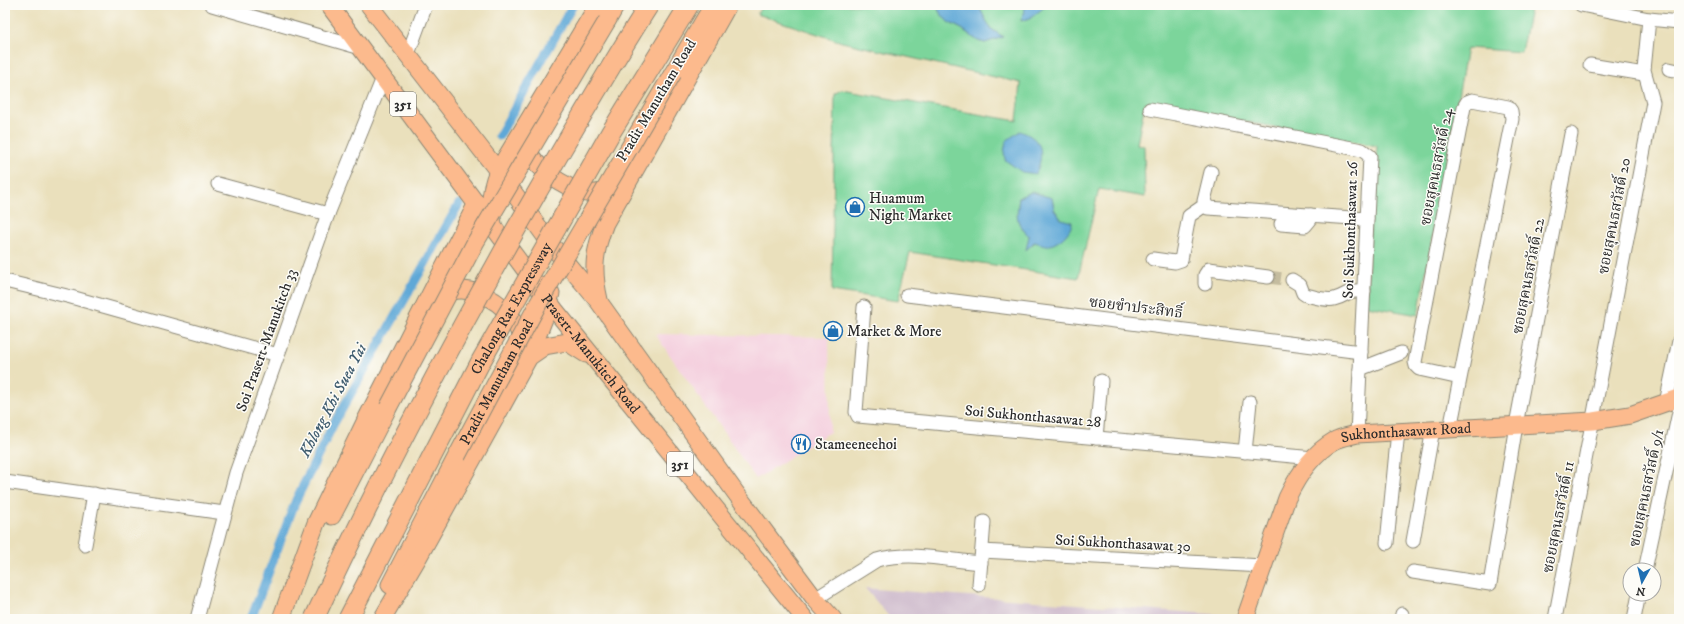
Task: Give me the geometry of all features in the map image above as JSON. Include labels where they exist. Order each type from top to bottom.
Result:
[{"type":"highway","points":[[314,619],[401,441],[466,318],[551,168],[649,5]]},
{"type":"highway","name":"Chalong Rat Expressway","points":[[348,619],[481,361],[611,132],[689,5]]},
{"type":"main road","name":"Prasert-Manukitch Road","points":[[328,5],[477,203],[494,228],[597,363],[805,619]]},
{"type":"main road","name":"351","points":[[368,5],[408,54],[498,171],[553,247],[599,302],[735,492],[815,599],[833,619]]},
{"type":"main road","points":[[494,228],[490,210],[490,198],[492,184],[498,171],[528,124],[598,5]]},
{"type":"main road","points":[[282,619],[388,408],[476,243],[616,5]]},
{"type":"main road","name":"Pradit Manutham Road","points":[[374,619],[456,456],[549,284],[712,5]]},
{"type":"main road","points":[[599,302],[594,268],[598,241],[604,223],[728,5]]},
{"type":"main road","points":[[528,124],[526,143],[530,155],[539,166],[563,184],[575,190],[593,194],[612,189],[628,179]]},
{"type":"main road","points":[[282,619],[316,523],[367,418],[477,203]]},
{"type":"main road","points":[[382,619],[419,556],[525,363],[549,301],[555,262],[553,247]]},
{"type":"main road","points":[[418,319],[432,302],[443,295],[456,290],[471,291],[486,296],[501,306],[513,319],[520,331],[525,363]]},
{"type":"main road","points":[[525,363],[545,346],[567,342],[597,363]]},
{"type":"main road","name":"Sukhonthasawat Road","points":[[1245,619],[1287,498],[1294,484],[1314,458],[1335,440],[1358,434],[1398,431],[1593,421],[1630,415],[1675,404]]},
{"type":"street","points":[[212,5],[361,48]]},
{"type":"street","points":[[408,54],[426,5]]},
{"type":"street","points":[[1581,5],[1649,19],[1679,22]]},
{"type":"street","name":"ซอยสุคนธสวัสดิ์ 20","points":[[1593,421],[1653,102],[1651,91],[1644,74],[1649,19]]},
{"type":"street","points":[[1590,65],[1644,74]]},
{"type":"street","name":"Soi Prasert-Manukitch 33","points":[[197,619],[224,513],[236,473],[328,214],[383,78]]},
{"type":"street","name":"ซอยสุคนธสวัสดิ์ 24","points":[[1450,428],[1512,119],[1512,111],[1508,107],[1472,100],[1467,102],[1464,107],[1415,362],[1416,366],[1419,368],[1460,378]]},
{"type":"street","name":"Soi Sukhonthasawat 26","points":[[1150,109],[1367,152],[1370,156],[1358,434]]},
{"type":"street","name":"ซอยสุคนธสวัสดิ์ 22","points":[[1413,572],[1490,584],[1516,425],[1572,134]]},
{"type":"street","points":[[1205,205],[1204,196],[1211,172]]},
{"type":"street","points":[[218,184],[328,214]]},
{"type":"street","points":[[1205,205],[1208,208],[1367,219]]},
{"type":"street","points":[[1153,259],[1175,262],[1181,260],[1189,216],[1205,205]]},
{"type":"street","points":[[1281,224],[1305,226],[1310,220],[1310,215]]},
{"type":"street","points":[[1205,284],[1205,275],[1209,269],[1268,277]]},
{"type":"street","points":[[1292,280],[1300,285],[1300,289],[1306,295],[1330,299],[1336,299],[1349,291],[1364,291]]},
{"type":"street","points":[[5,281],[71,297],[278,355]]},
{"type":"street","name":"ซอยขำประสิทธิ์","points":[[907,295],[1361,352]]},
{"type":"street","name":"Soi Sukhonthasawat 28","points":[[864,307],[856,412],[858,416],[1314,458]]},
{"type":"street","name":"ซอยสุคนธสวัสดิ์ 9/1","points":[[1646,562],[1675,404],[1679,341]]},
{"type":"street","points":[[1360,369],[1401,353]]},
{"type":"street","points":[[1096,438],[1101,381]]},
{"type":"street","points":[[1245,452],[1250,402]]},
{"type":"street","name":"ซอยสุคนธสวัสดิ์ 11","points":[[1555,619],[1593,421]]},
{"type":"street","points":[[1413,541],[1433,429]]},
{"type":"street","points":[[1387,543],[1398,431]]},
{"type":"street","points":[[5,482],[224,513]]},
{"type":"street","points":[[85,545],[94,494]]},
{"type":"street","points":[[979,585],[984,522]]},
{"type":"street","name":"Soi Sukhonthasawat 30","points":[[815,599],[877,560],[903,556],[1263,566]]},
{"type":"street","points":[[1634,619],[1637,602]]},
{"type":"shaded area","points":[[655,334],[829,337],[830,432],[756,479]]},
{"type":"shaded area","points":[[865,588],[1237,616],[1235,619],[891,619]]},
{"type":"green space","points":[[763,5],[936,5],[940,13],[948,22],[962,29],[978,41],[985,43],[1003,37],[990,28],[978,5],[1026,5],[1021,21],[1047,5],[1531,5],[1521,52],[1467,48],[1418,315],[1367,306],[1369,241],[1377,146],[1145,103],[1137,144],[1144,146],[1145,197],[1099,189],[1078,278],[910,252],[898,301],[832,291],[835,94],[842,90],[1017,121],[1021,83],[842,42],[757,14]],"holes":[[[1019,197],[1052,198],[1054,209],[1061,220],[1027,249],[1029,236],[1024,231],[1018,218]]]},
{"type":"water","points":[[936,5],[978,5],[990,28],[1003,37],[985,43],[978,41],[962,29],[948,22],[940,13]]},
{"type":"water","points":[[1026,5],[1047,5],[1032,17],[1021,21]]},
{"type":"water","points":[[1020,131],[1034,139],[1040,148],[1041,154],[1036,174],[1022,172],[1005,160],[1004,152],[1006,141]]},
{"type":"water","points":[[1032,192],[1052,198],[1054,209],[1061,219],[1072,222],[1068,233],[1058,242],[1044,245],[1034,242],[1026,250],[1029,236],[1019,222],[1019,197]]},
{"type":"waterway","name":"Khlong Khi Suea Yai","points":[[499,136],[573,5]]},
{"type":"waterway","name":"Khlong Khi Suea Yai","points":[[251,619],[296,500],[333,425],[459,204]]},
{"type":"tunnel","points":[[1268,277],[1292,280]]},
{"type":"place","name":"Huamum Night Market","points":[[855,207]]},
{"type":"place","name":"Market & More","points":[[833,331]]},
{"type":"place","name":"Stameeneehoi","points":[[801,444]]}]
